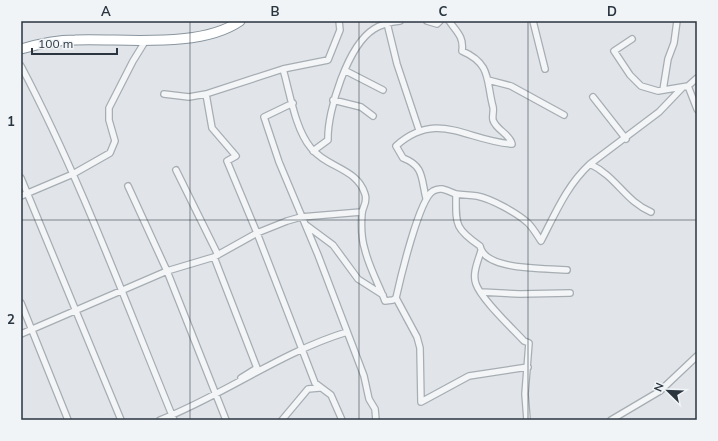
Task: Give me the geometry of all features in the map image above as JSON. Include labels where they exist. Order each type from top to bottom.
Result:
[{"type":"highway","points":[[21,49],[74,40],[146,40],[184,38],[209,34],[233,26],[240,21]]},
{"type":"street","points":[[164,94],[189,97],[206,94],[283,69],[328,60],[340,30],[339,21]]},
{"type":"street","points":[[313,151],[328,140],[328,130],[333,100],[359,44],[367,34],[387,23],[400,21]]},
{"type":"street","points":[[427,21],[437,24],[440,21]]},
{"type":"street","points":[[426,198],[418,167],[414,162],[403,158],[396,146],[407,136],[419,130],[431,127],[446,129],[490,141],[512,144],[511,139],[497,127],[493,119],[493,108],[490,101],[488,80],[476,57],[462,51],[463,43],[460,32],[449,21]]},
{"type":"street","points":[[533,21],[544,69]]},
{"type":"street","points":[[663,90],[668,59],[674,43],[677,21]]},
{"type":"street","points":[[387,23],[397,64],[419,130]]},
{"type":"street","points":[[632,39],[614,51],[630,76],[641,86],[658,91],[685,87]]},
{"type":"street","points":[[21,196],[73,174],[110,153],[114,142],[109,120],[109,108],[133,61],[146,40]]},
{"type":"street","points":[[21,66],[48,117],[73,174],[173,418]]},
{"type":"street","points":[[283,69],[301,133],[313,151],[324,160],[357,178],[365,195],[365,206],[361,212],[365,251],[386,301],[396,298]]},
{"type":"street","points":[[346,71],[383,90]]},
{"type":"street","points":[[528,367],[469,376],[421,402],[420,348],[417,337],[396,298],[412,239],[426,198],[432,191],[443,188],[456,194],[478,196],[507,209],[528,224],[541,241],[549,223],[578,175],[590,164],[626,139],[697,78]]},
{"type":"street","points":[[488,80],[511,86],[564,115]]},
{"type":"street","points":[[685,87],[697,110]]},
{"type":"street","points":[[206,94],[212,128],[236,156],[227,161],[258,233],[315,383],[319,388],[331,396],[342,420]]},
{"type":"street","points":[[593,97],[626,139]]},
{"type":"street","points":[[333,100],[361,107],[373,116]]},
{"type":"street","points":[[293,103],[264,116],[301,218],[305,224],[364,376],[369,398],[375,409],[376,420]]},
{"type":"street","points":[[590,164],[610,176],[634,203],[651,212]]},
{"type":"street","points":[[176,170],[216,256],[257,368],[242,377],[240,382]]},
{"type":"street","points":[[21,178],[121,420]]},
{"type":"street","points":[[128,186],[167,271],[226,420]]},
{"type":"street","points":[[456,194],[456,221],[463,234],[480,246],[481,251],[491,260],[506,265],[567,270]]},
{"type":"street","points":[[21,334],[167,271],[216,256],[258,233],[287,221],[301,218],[361,212]]},
{"type":"street","points":[[305,224],[333,245],[358,279],[383,295]]},
{"type":"street","points":[[481,251],[475,273],[476,285],[524,341],[529,343],[525,394],[527,420]]},
{"type":"street","points":[[481,292],[520,294],[570,293]]},
{"type":"street","points":[[21,303],[68,420]]},
{"type":"street","points":[[160,420],[173,418],[302,348],[323,339],[347,332]]},
{"type":"street","points":[[611,420],[660,390],[697,356]]},
{"type":"street","points":[[282,420],[308,389],[319,388]]}]
